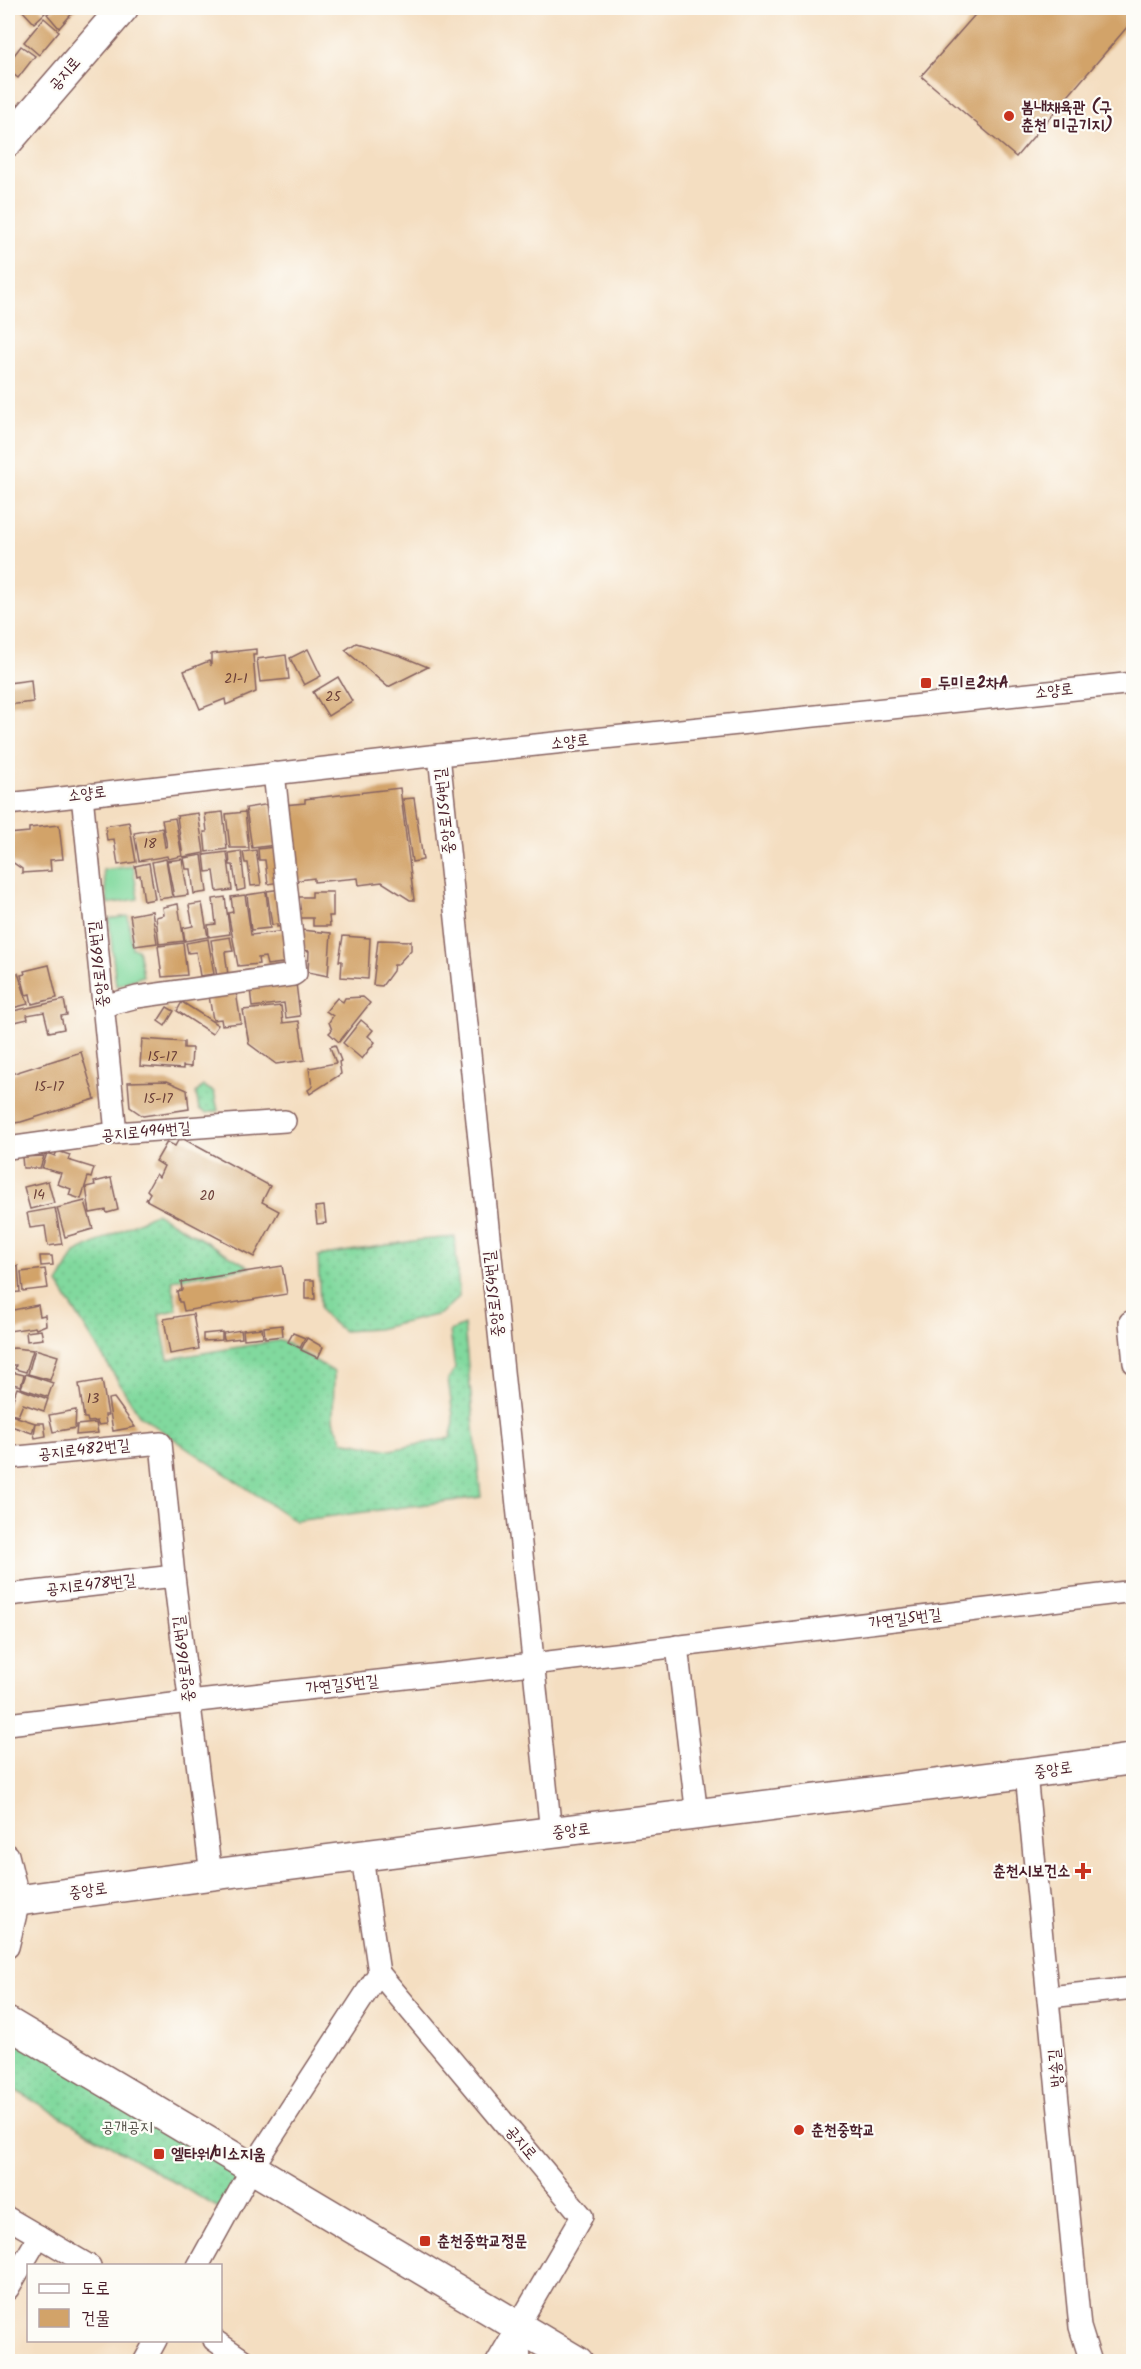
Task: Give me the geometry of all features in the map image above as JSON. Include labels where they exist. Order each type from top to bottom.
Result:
[{"type":"street","name":"공지로","points":[[8,141],[123,8]]},
{"type":"street","name":"소양로","points":[[8,804],[440,755],[1134,683]]},
{"type":"street","name":"중앙로154번길","points":[[440,755],[551,1833]]},
{"type":"street","points":[[103,1006],[137,998],[296,973],[274,773]]},
{"type":"street","name":"중앙로166번길","points":[[82,795],[116,1133]]},
{"type":"street","name":"공지로494번길","points":[[8,1148],[116,1133],[285,1121]]},
{"type":"street","points":[[1134,1322],[1130,1322],[1134,1363]]},
{"type":"street","name":"중앙로166번길","points":[[161,1443],[174,1576],[210,1875]]},
{"type":"street","name":"공지로482번길","points":[[8,1458],[161,1443]]},
{"type":"street","name":"공지로478번길","points":[[8,1595],[174,1576]]},
{"type":"street","name":"가연길5번길","points":[[8,1724],[532,1664],[1134,1591]]},
{"type":"street","points":[[677,1646],[697,1816]]},
{"type":"street","name":"중앙로","points":[[13,1901],[1134,1759]]},
{"type":"street","name":"방송길","points":[[1026,1774],[1080,2327],[1091,2361]]},
{"type":"street","points":[[8,1855],[13,1901],[8,1947]]},
{"type":"street","points":[[199,2264],[252,2168],[379,1973],[362,1857]]},
{"type":"street","name":"공지로","points":[[379,1973],[582,2216],[519,2326]]},
{"type":"street","points":[[1049,1998],[1134,1988]]},
{"type":"street","points":[[8,2023],[578,2361]]},
{"type":"street","points":[[8,2218],[88,2264]]},
{"type":"street","points":[[8,2289],[39,2236]]},
{"type":"street","points":[[497,2361],[519,2326]]},
{"type":"street","points":[[519,2326],[520,2361]]},
{"type":"street","points":[[144,2361],[155,2342]]},
{"type":"street","points":[[217,2342],[246,2361]]},
{"type":"green space","points":[[133,866],[138,899],[108,904],[103,870]]},
{"type":"green space","points":[[128,916],[132,948],[138,949],[143,976],[116,986],[109,919]]},
{"type":"green space","points":[[203,1086],[214,1092],[218,1111],[206,1113],[199,1109],[196,1093]]},
{"type":"green space","points":[[156,1213],[250,1267],[172,1280],[177,1310],[159,1314],[168,1359],[281,1340],[334,1372],[333,1420],[343,1441],[391,1450],[450,1438],[454,1423],[448,1379],[455,1369],[450,1331],[464,1325],[481,1497],[295,1521],[139,1415],[58,1284],[75,1253]]},
{"type":"green space","points":[[455,1237],[459,1297],[440,1314],[377,1329],[343,1331],[320,1309],[318,1256],[420,1240]]},
{"type":"green space","name":"공개공지","points":[[8,2030],[246,2168],[222,2210],[8,2086]]},
{"type":"building","points":[[20,8],[40,8],[45,13],[34,23]]},
{"type":"building","points":[[56,8],[77,8],[59,28],[47,14]]},
{"type":"building","name":"봄내채육관 (구 춘천 미군기지)","points":[[981,8],[1134,8],[1134,19],[1016,157],[921,76]]},
{"type":"building","points":[[44,18],[59,31],[39,55],[24,42]]},
{"type":"building","points":[[21,46],[35,56],[18,78],[8,70],[8,63]]},
{"type":"building","points":[[356,643],[401,656],[428,667],[388,687],[345,650]]},
{"type":"building","points":[[256,649],[256,655],[253,655],[256,692],[226,705],[225,699],[200,709],[184,671],[209,661],[211,666],[211,654]]},
{"type":"building","points":[[308,649],[321,676],[304,685],[290,658]]},
{"type":"building","points":[[286,655],[289,679],[260,682],[257,659]]},
{"type":"building","points":[[338,677],[352,701],[328,716],[313,692]]},
{"type":"building","points":[[31,680],[33,702],[8,705],[8,683]]},
{"type":"building","points":[[400,788],[414,900],[410,900],[382,882],[359,885],[358,878],[314,882],[314,878],[292,881],[284,805],[305,803],[305,799]]},
{"type":"building","points":[[414,798],[423,860],[412,862],[403,799]]},
{"type":"building","points":[[270,804],[276,845],[252,848],[246,808]]},
{"type":"building","points":[[223,812],[227,849],[206,852],[205,814]]},
{"type":"building","points":[[245,812],[249,848],[230,848],[226,814]]},
{"type":"building","points":[[198,813],[204,853],[183,857],[177,816]]},
{"type":"building","points":[[175,818],[182,856],[139,861],[134,833],[162,828],[165,847],[167,846],[162,820]]},
{"type":"building","points":[[129,822],[136,862],[118,865],[114,839],[107,840],[105,826]]},
{"type":"building","points":[[59,825],[63,859],[50,860],[51,871],[22,873],[22,869],[8,859],[8,834],[29,832],[29,828]]},
{"type":"building","points":[[275,847],[280,882],[268,884],[265,860],[259,860],[258,849]]},
{"type":"building","points":[[256,850],[261,885],[251,886],[248,863],[245,863],[243,852]]},
{"type":"building","points":[[241,851],[245,889],[237,891],[229,853]]},
{"type":"building","points":[[227,852],[232,890],[217,892],[214,871],[206,872],[204,855]]},
{"type":"building","points":[[202,855],[207,892],[194,894],[191,869],[186,869],[184,858]]},
{"type":"building","points":[[166,859],[172,897],[159,899],[152,862]]},
{"type":"building","points":[[182,859],[188,895],[174,897],[167,861]]},
{"type":"building","points":[[149,863],[155,899],[144,901],[140,875],[137,876],[135,866]]},
{"type":"building","points":[[282,889],[285,926],[277,927],[277,924],[272,925],[267,891]]},
{"type":"building","points":[[266,892],[270,928],[251,930],[247,895]]},
{"type":"building","points":[[312,892],[333,892],[333,916],[329,916],[330,926],[313,926],[313,918],[299,918],[299,897],[312,897]]},
{"type":"building","points":[[245,895],[251,935],[285,931],[290,962],[267,965],[265,957],[258,958],[259,964],[238,966],[228,913],[233,912],[231,897]]},
{"type":"building","points":[[225,897],[230,934],[209,937],[208,925],[216,924],[213,899]]},
{"type":"building","points":[[202,903],[208,937],[185,941],[183,928],[193,926],[189,905]]},
{"type":"building","points":[[178,904],[184,941],[159,944],[156,917],[164,915],[163,907]]},
{"type":"building","points":[[152,911],[157,943],[135,946],[130,915]]},
{"type":"building","points":[[301,930],[331,933],[328,976],[308,972],[309,951],[303,950]]},
{"type":"building","points":[[343,936],[370,938],[368,979],[341,977],[342,961],[339,961]]},
{"type":"building","points":[[230,937],[233,951],[225,952],[228,975],[217,977],[211,940]]},
{"type":"building","points":[[208,939],[214,974],[200,976],[196,952],[188,953],[186,943]]},
{"type":"building","points":[[378,940],[411,941],[411,950],[397,965],[394,965],[393,971],[382,986],[373,985]]},
{"type":"building","points":[[183,943],[187,975],[162,977],[158,946]]},
{"type":"building","points":[[49,965],[57,998],[32,1004],[30,994],[26,995],[21,975],[25,974],[24,971]]},
{"type":"building","points":[[18,973],[28,1004],[9,1009],[8,975]]},
{"type":"building","points":[[296,983],[300,1016],[286,1018],[284,1003],[252,1007],[250,988]]},
{"type":"building","points":[[236,992],[241,1023],[222,1025],[221,1019],[213,1020],[209,996]]},
{"type":"building","points":[[363,997],[370,1003],[339,1042],[329,1033],[332,1030],[329,1022],[333,1016],[326,1011],[337,998],[343,1002],[345,998]]},
{"type":"building","points":[[64,1000],[67,1015],[61,1016],[64,1029],[49,1032],[44,1012],[27,1015],[28,1019],[10,1023],[8,1012]]},
{"type":"building","points":[[182,1002],[218,1025],[212,1034],[177,1011]]},
{"type":"building","points":[[281,1006],[283,1023],[299,1021],[305,1060],[276,1064],[249,1044],[243,1010]]},
{"type":"building","points":[[167,1007],[174,1011],[165,1026],[158,1021]]},
{"type":"building","points":[[361,1020],[373,1030],[368,1036],[375,1042],[362,1059],[343,1043]]},
{"type":"building","points":[[142,1039],[184,1042],[184,1048],[192,1048],[191,1067],[183,1066],[183,1069],[140,1066]]},
{"type":"building","points":[[335,1045],[341,1061],[339,1062],[341,1074],[310,1094],[308,1090],[312,1087],[309,1068],[336,1063],[330,1047]]},
{"type":"building","points":[[81,1052],[95,1099],[8,1124],[8,1075]]},
{"type":"building","points":[[167,1081],[187,1090],[189,1109],[143,1116],[130,1107],[128,1082]]},
{"type":"building","points":[[180,1137],[270,1186],[262,1202],[279,1211],[254,1257],[146,1200],[150,1193],[147,1190],[156,1174],[159,1177],[164,1166],[156,1161],[167,1142],[175,1146]]},
{"type":"building","points":[[57,1151],[70,1155],[68,1160],[94,1168],[91,1178],[88,1177],[81,1199],[69,1195],[71,1189],[57,1184],[61,1173],[42,1168],[47,1153],[55,1156]]},
{"type":"building","points":[[44,1156],[40,1168],[23,1168],[22,1157]]},
{"type":"building","points":[[111,1178],[118,1210],[107,1213],[106,1210],[90,1213],[86,1187],[95,1185],[94,1182]]},
{"type":"building","points":[[48,1181],[54,1203],[30,1209],[24,1187]]},
{"type":"building","points":[[85,1201],[93,1229],[65,1237],[57,1208]]},
{"type":"building","points":[[324,1206],[326,1223],[317,1224],[315,1207]]},
{"type":"building","points":[[55,1208],[62,1244],[48,1246],[45,1226],[30,1228],[27,1213]]},
{"type":"building","points":[[40,1256],[52,1256],[53,1265],[41,1266]]},
{"type":"building","points":[[18,1266],[20,1292],[8,1293],[8,1267]]},
{"type":"building","points":[[282,1266],[287,1294],[184,1311],[182,1302],[179,1302],[177,1291],[182,1290],[181,1282]]},
{"type":"building","points":[[45,1269],[48,1288],[23,1291],[21,1272]]},
{"type":"building","points":[[305,1280],[314,1280],[315,1299],[305,1299]]},
{"type":"building","points":[[38,1305],[40,1316],[45,1315],[46,1325],[36,1329],[35,1327],[9,1331],[8,1311]]},
{"type":"building","points":[[193,1314],[199,1349],[170,1354],[164,1319]]},
{"type":"building","points":[[282,1325],[283,1336],[265,1338],[264,1327]]},
{"type":"building","points":[[262,1328],[263,1337],[244,1339],[243,1330]]},
{"type":"building","points":[[41,1330],[43,1339],[27,1341],[26,1332]]},
{"type":"building","points":[[241,1330],[242,1338],[224,1340],[223,1333]]},
{"type":"building","points":[[222,1332],[222,1340],[203,1341],[203,1334]]},
{"type":"building","points":[[293,1333],[305,1338],[300,1348],[288,1342]]},
{"type":"building","points":[[307,1338],[323,1347],[318,1358],[301,1350]]},
{"type":"building","points":[[8,1349],[33,1350],[26,1372],[15,1369],[16,1365],[8,1365]]},
{"type":"building","points":[[35,1349],[58,1356],[50,1380],[28,1374]]},
{"type":"building","points":[[8,1371],[24,1375],[21,1386],[8,1383]]},
{"type":"building","points":[[26,1374],[53,1383],[48,1397],[21,1388]]},
{"type":"building","points":[[102,1380],[108,1415],[105,1415],[106,1424],[98,1425],[97,1421],[88,1422],[87,1418],[84,1418],[79,1384]]},
{"type":"building","points":[[17,1388],[48,1399],[44,1411],[23,1404],[18,1416],[8,1413]]},
{"type":"building","points":[[114,1398],[135,1427],[113,1431],[108,1399]]},
{"type":"building","points":[[76,1410],[75,1428],[53,1432],[49,1415]]},
{"type":"building","points":[[11,1415],[35,1423],[32,1433],[8,1425]]},
{"type":"building","points":[[36,1423],[44,1423],[46,1436],[35,1438]]},
{"type":"building","points":[[96,1423],[98,1433],[76,1435],[77,1425]]},
{"type":"place","name":"봄내채육관 (구 춘천 미군기지)","points":[[1009,116]]},
{"type":"place","name":"두미르2차A","points":[[926,683]]},
{"type":"place","name":"춘천시보건소","points":[[1083,1871]]},
{"type":"place","name":"춘천중학교","points":[[799,2130]]},
{"type":"place","name":"엘타워/미소지움","points":[[159,2154]]},
{"type":"place","name":"춘천중학교정문","points":[[425,2241]]}]
